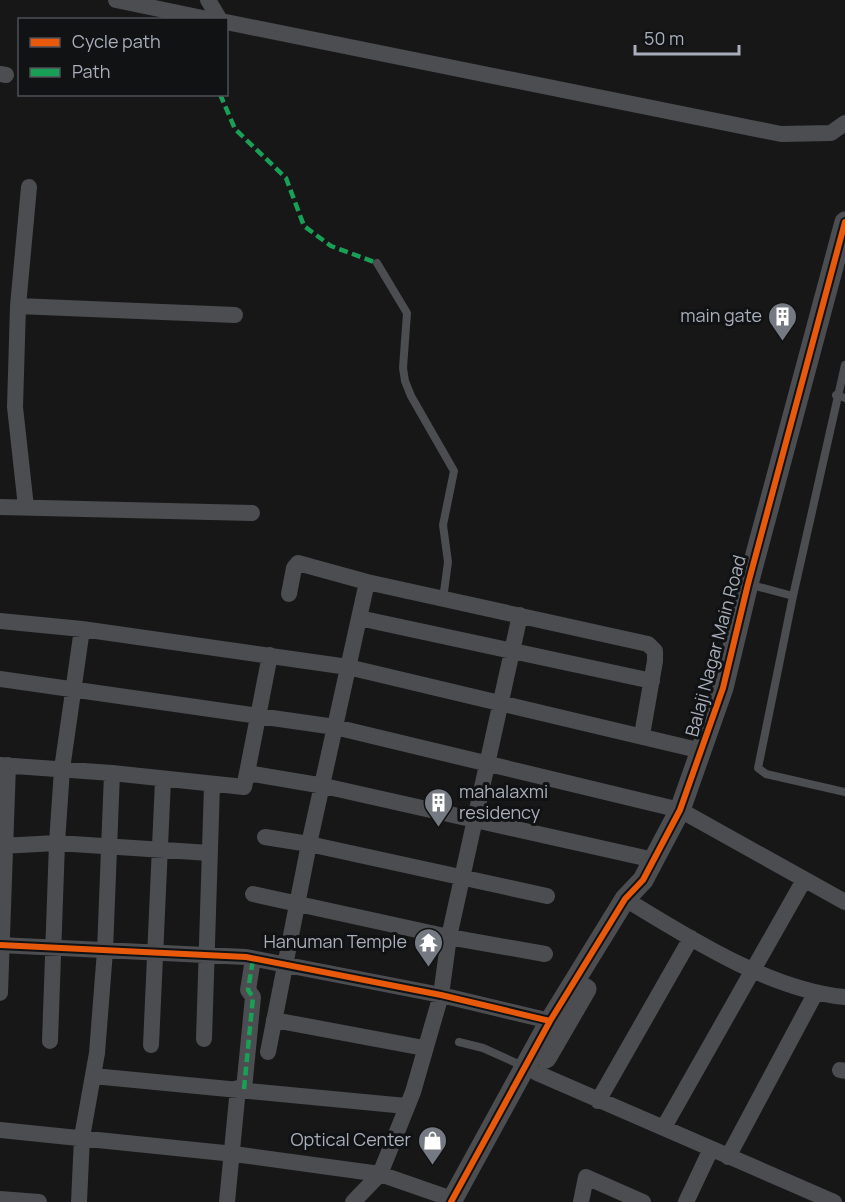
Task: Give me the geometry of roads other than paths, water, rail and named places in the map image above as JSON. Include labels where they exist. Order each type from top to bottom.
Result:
[{"type":"street","points":[[116,0],[202,18]]},
{"type":"street","points":[[208,0],[219,18]]},
{"type":"street","points":[[228,22],[780,134],[831,133],[845,123]]},
{"type":"street","points":[[27,507],[15,407],[18,306],[29,187]]},
{"type":"street","name":"Balaji Nagar Main Road","points":[[630,902],[680,810],[723,688],[748,584],[845,222]]},
{"type":"street","points":[[18,306],[235,315]]},
{"type":"street","points":[[0,507],[252,513]]},
{"type":"street","points":[[289,594],[294,567],[298,563],[367,582],[648,644],[655,651],[642,735]]},
{"type":"street","points":[[268,1052],[309,844],[324,786],[367,582]]},
{"type":"street","points":[[353,1202],[380,1174],[413,1092],[441,995],[449,937],[520,615]]},
{"type":"street","points":[[359,618],[652,681]]},
{"type":"street","points":[[0,621],[82,629],[348,667],[500,705],[642,735],[702,751]]},
{"type":"street","points":[[50,1041],[62,769],[82,629]]},
{"type":"street","points":[[0,993],[4,765],[112,773],[244,787],[270,655]]},
{"type":"street","points":[[0,679],[335,727],[680,810],[845,902]]},
{"type":"street","points":[[79,1202],[82,1137],[93,1076],[105,951],[112,773]]},
{"type":"street","points":[[247,773],[324,786],[654,860]]},
{"type":"street","points":[[151,1045],[163,780]]},
{"type":"street","points":[[204,1040],[212,785]]},
{"type":"street","points":[[265,837],[309,844],[547,896]]},
{"type":"street","points":[[3,846],[57,843],[159,848],[210,854]]},
{"type":"street","points":[[664,1127],[804,880]]},
{"type":"street","points":[[253,894],[298,902],[449,937],[545,954]]},
{"type":"street","points":[[630,902],[691,938],[755,970],[815,994],[845,997]]},
{"type":"street","points":[[531,1070],[550,1021],[630,902]]},
{"type":"street","points":[[0,1130],[234,1154],[380,1174],[457,1201],[630,902]]},
{"type":"street","points":[[598,1101],[691,938]]},
{"type":"street","points":[[1,945],[207,954],[253,959],[441,995],[550,1021]]},
{"type":"street","points":[[227,1202],[253,997],[248,990],[253,959]]},
{"type":"street","points":[[728,1157],[815,994]]},
{"type":"street","points":[[274,1020],[424,1048]]},
{"type":"street","points":[[531,1070],[834,1202]]},
{"type":"street","points":[[93,1076],[406,1106]]},
{"type":"street","points":[[686,1202],[711,1149]]},
{"type":"street","points":[[581,1202],[586,1177],[643,1202]]},
{"type":"street","points":[[0,1199],[39,1202]]},
{"type":"lane","points":[[377,263],[408,313],[403,368],[405,381],[411,396],[454,471],[443,525],[448,562],[443,599]]},
{"type":"lane","points":[[845,365],[841,396],[793,596],[758,768],[766,774],[845,792]]},
{"type":"lane","points":[[748,584],[793,596]]},
{"type":"lane","points":[[459,1042],[483,1048],[531,1070]]},
{"type":"place","name":"main gate","points":[[783,342]]},
{"type":"place","name":"mahalaxmi residency","points":[[438,828]]},
{"type":"place","name":"Hanuman Temple","points":[[428,968]]},
{"type":"place","name":"Optical Center","points":[[432,1166]]}]
